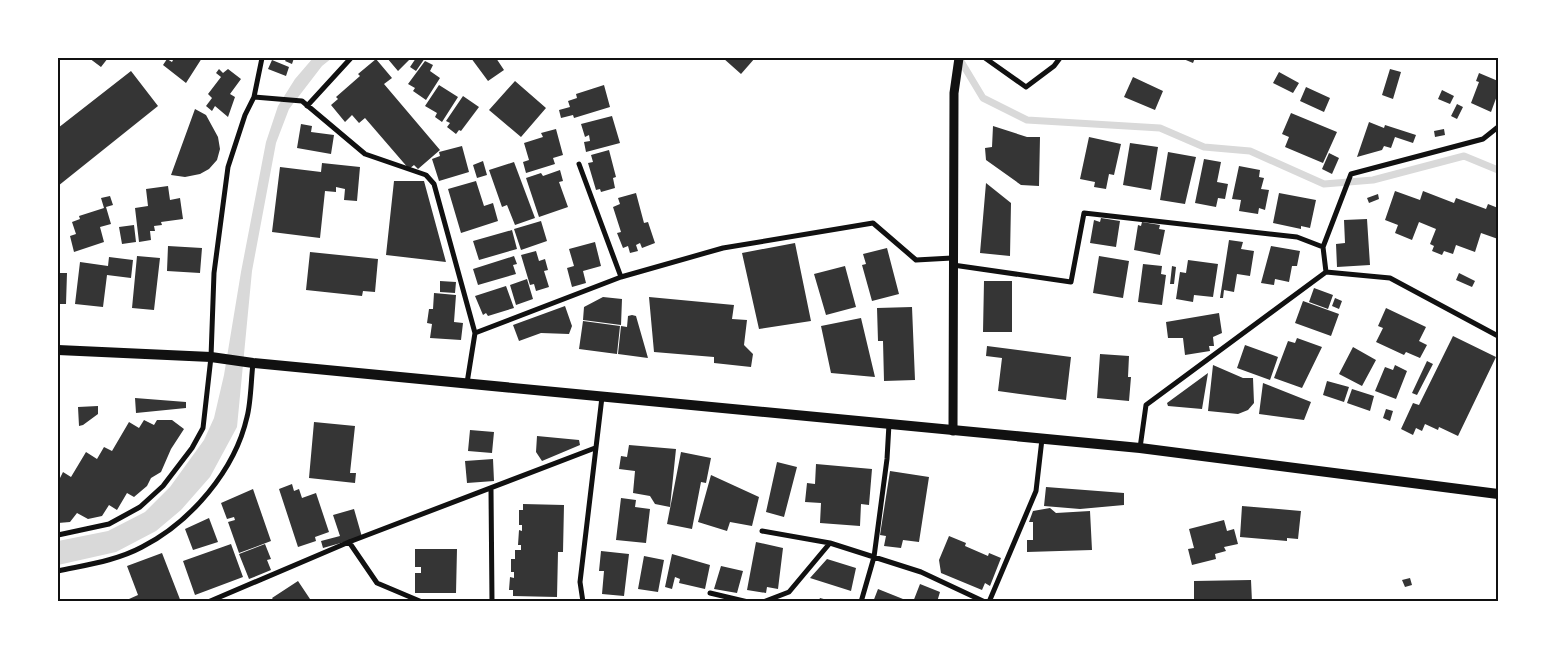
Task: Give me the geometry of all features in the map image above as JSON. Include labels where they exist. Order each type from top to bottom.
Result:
[{"type":"main road","points":[[58,350],[211,357],[253,363],[467,384],[1140,448],[1498,494]]},
{"type":"street","points":[[307,106],[351,58]]},
{"type":"street","points":[[953,431],[952,261],[954,93],[959,58]]},
{"type":"street","points":[[985,58],[1026,87],[1054,66],[1060,58]]},
{"type":"street","points":[[58,535],[109,524],[140,507],[163,486],[192,448],[203,428],[211,357],[214,273],[228,167],[245,115],[254,97],[259,59]]},
{"type":"street","points":[[254,97],[302,102],[365,154],[426,176],[434,184],[475,333],[467,384]]},
{"type":"street","points":[[1326,272],[1323,247],[1351,174],[1483,139],[1498,127]]},
{"type":"street","points":[[579,164],[621,277]]},
{"type":"street","points":[[475,333],[621,277],[723,248],[873,223],[916,260],[952,261],[1071,282],[1084,213],[1297,237],[1323,247]]},
{"type":"street","points":[[1140,448],[1146,405],[1326,272],[1390,278],[1498,336]]},
{"type":"street","points":[[58,571],[120,557],[142,547],[167,531],[201,501],[226,468],[241,438],[248,414],[253,363]]},
{"type":"street","points":[[584,602],[580,582],[594,448],[602,397]]},
{"type":"street","points":[[860,602],[874,557],[887,459],[889,424]]},
{"type":"street","points":[[989,602],[1036,491],[1042,439]]},
{"type":"street","points":[[208,602],[349,542],[594,448]]},
{"type":"street","points":[[491,489],[492,602]]},
{"type":"street","points":[[762,531],[830,543],[922,572],[985,602]]},
{"type":"street","points":[[349,542],[377,583],[422,602]]},
{"type":"street","points":[[763,602],[789,592],[830,543]]},
{"type":"street","points":[[710,593],[748,602]]},
{"type":"shaded area","points":[[313,58],[332,58],[322,66],[289,109],[276,143],[252,271],[237,427],[210,477],[181,510],[156,531],[116,552],[58,565],[58,541],[108,531],[145,512],[170,487],[204,440],[214,418],[224,375],[241,272],[266,142],[278,106],[295,79]]},
{"type":"building","points":[[89,58],[108,58],[101,67]]},
{"type":"building","points":[[174,58],[202,58],[186,83],[163,65],[167,59],[172,62]]},
{"type":"building","points":[[287,58],[294,58],[292,64],[285,61]]},
{"type":"building","points":[[387,58],[409,58],[410,59],[398,71]]},
{"type":"building","points":[[416,58],[425,58],[416,71],[410,67]]},
{"type":"building","points":[[471,58],[496,58],[504,70],[488,81]]},
{"type":"building","points":[[723,58],[755,58],[741,74]]},
{"type":"building","points":[[1181,58],[1195,58],[1193,63]]},
{"type":"building","points":[[376,59],[392,78],[384,84],[440,150],[418,169],[414,165],[409,169],[365,118],[359,123],[352,115],[345,122],[331,105],[338,99],[336,97],[360,76],[358,74]]},
{"type":"building","points":[[272,60],[289,67],[286,76],[268,69]]},
{"type":"building","points":[[425,61],[433,65],[430,71],[440,78],[426,100],[413,91],[415,88],[408,84]]},
{"type":"building","points":[[219,69],[223,73],[228,69],[241,79],[230,94],[235,97],[228,117],[215,106],[212,111],[206,106],[212,98],[208,94],[221,77],[216,73]]},
{"type":"building","points":[[1390,69],[1401,72],[1393,99],[1382,95]]},
{"type":"building","points":[[131,71],[158,106],[58,186],[58,128]]},
{"type":"building","points":[[1279,72],[1299,83],[1293,93],[1273,83]]},
{"type":"building","points":[[1479,73],[1498,81],[1498,93],[1491,112],[1471,103],[1479,82],[1476,81]]},
{"type":"building","points":[[1133,77],[1163,91],[1155,110],[1124,97]]},
{"type":"building","points":[[515,81],[546,108],[521,137],[489,110]]},
{"type":"building","points":[[439,85],[458,97],[442,122],[435,117],[437,113],[425,106]]},
{"type":"building","points":[[604,85],[610,107],[574,118],[573,115],[561,118],[559,110],[570,107],[568,101],[577,98],[576,94]]},
{"type":"building","points":[[1306,87],[1330,98],[1324,112],[1300,101]]},
{"type":"building","points":[[1442,90],[1454,96],[1450,104],[1438,99]]},
{"type":"building","points":[[463,96],[479,107],[461,131],[459,130],[456,134],[447,127],[450,123],[446,121]]},
{"type":"building","points":[[1457,104],[1463,107],[1457,119],[1451,116]]},
{"type":"building","points":[[195,109],[206,115],[218,137],[220,149],[217,160],[209,169],[200,174],[185,177],[171,175]]},
{"type":"building","points":[[1291,113],[1337,132],[1323,163],[1285,147],[1289,137],[1282,134]]},
{"type":"building","points":[[612,116],[620,143],[586,152],[584,142],[590,141],[589,135],[585,137],[581,124]]},
{"type":"building","points":[[1369,122],[1384,128],[1385,125],[1416,135],[1413,143],[1395,137],[1391,148],[1384,146],[1382,150],[1357,157]]},
{"type":"building","points":[[301,124],[312,126],[311,132],[334,135],[331,154],[297,148]]},
{"type":"building","points":[[993,126],[1027,137],[1040,137],[1039,186],[1021,185],[986,160],[985,148],[992,147]]},
{"type":"building","points":[[556,129],[563,155],[553,158],[555,164],[526,173],[523,162],[529,160],[524,143],[543,137],[541,133]]},
{"type":"building","points":[[1444,129],[1445,135],[1435,137],[1434,131]]},
{"type":"building","points":[[1089,137],[1121,144],[1114,175],[1109,174],[1106,189],[1094,187],[1095,182],[1080,179]]},
{"type":"building","points":[[1130,143],[1158,147],[1151,190],[1123,185]]},
{"type":"building","points":[[462,146],[469,172],[439,181],[432,159],[440,156],[439,152]]},
{"type":"building","points":[[609,150],[616,177],[613,178],[615,188],[601,192],[600,189],[596,190],[588,163],[593,162],[591,155]]},
{"type":"building","points":[[1168,152],[1196,157],[1185,204],[1160,200]]},
{"type":"building","points":[[1329,153],[1339,158],[1332,174],[1322,169]]},
{"type":"building","points":[[1204,159],[1221,162],[1217,182],[1228,184],[1225,199],[1218,198],[1216,207],[1195,203]]},
{"type":"building","points":[[483,161],[487,175],[477,178],[473,165]]},
{"type":"building","points":[[514,162],[535,218],[515,225],[507,205],[502,207],[489,170]]},
{"type":"building","points":[[322,163],[360,167],[357,201],[344,200],[345,189],[336,187],[336,192],[325,191],[320,238],[272,232],[280,167],[321,172]]},
{"type":"building","points":[[1239,166],[1260,170],[1259,177],[1264,178],[1261,189],[1269,190],[1265,210],[1259,208],[1258,214],[1239,211],[1241,200],[1232,199]]},
{"type":"building","points":[[560,170],[563,181],[559,182],[568,207],[539,217],[526,178],[541,173],[543,176]]},
{"type":"building","points":[[394,181],[424,181],[446,262],[386,255]]},
{"type":"building","points":[[476,181],[484,206],[493,203],[498,221],[461,233],[448,189]]},
{"type":"building","points":[[986,183],[1011,203],[1010,256],[980,253]]},
{"type":"building","points":[[168,186],[170,200],[180,198],[183,219],[161,222],[162,225],[154,226],[155,231],[150,231],[151,240],[139,242],[135,208],[148,206],[146,189]]},
{"type":"building","points":[[1395,191],[1420,200],[1423,191],[1454,203],[1456,198],[1486,209],[1488,204],[1498,208],[1498,239],[1481,233],[1475,252],[1456,245],[1453,254],[1444,251],[1442,255],[1432,251],[1434,246],[1430,244],[1436,229],[1419,222],[1412,240],[1395,233],[1398,225],[1385,220]]},
{"type":"building","points":[[636,193],[644,223],[648,222],[655,243],[642,248],[640,243],[636,245],[638,251],[630,253],[628,246],[623,248],[617,233],[621,232],[613,207],[620,204],[618,198]]},
{"type":"building","points":[[1279,193],[1316,200],[1310,228],[1301,226],[1301,229],[1273,223]]},
{"type":"building","points":[[1378,194],[1379,199],[1369,203],[1367,198]]},
{"type":"building","points":[[110,196],[113,205],[106,207],[111,224],[100,227],[104,242],[74,252],[70,236],[76,234],[72,222],[80,219],[79,216],[104,208],[101,198]]},
{"type":"building","points":[[1101,218],[1120,221],[1116,247],[1090,243],[1094,220],[1100,222]]},
{"type":"building","points":[[1367,219],[1370,265],[1337,267],[1336,244],[1345,243],[1344,220]]},
{"type":"building","points":[[541,221],[547,241],[521,250],[514,229]]},
{"type":"building","points":[[1142,222],[1160,225],[1159,229],[1165,230],[1160,255],[1134,250],[1138,225],[1141,226]]},
{"type":"building","points":[[134,225],[136,242],[122,244],[119,227]]},
{"type":"building","points":[[512,230],[517,249],[479,260],[473,241]]},
{"type":"building","points":[[1229,240],[1243,242],[1241,249],[1254,251],[1250,276],[1237,274],[1234,292],[1224,290],[1223,298],[1220,298]]},
{"type":"building","points":[[595,242],[601,266],[583,271],[586,283],[572,287],[567,268],[574,266],[569,249]]},
{"type":"building","points":[[795,243],[811,321],[759,329],[742,253]]},
{"type":"building","points":[[168,246],[202,248],[200,273],[167,271]]},
{"type":"building","points":[[1271,246],[1300,251],[1297,266],[1292,266],[1289,282],[1275,279],[1274,285],[1261,283]]},
{"type":"building","points":[[887,248],[899,294],[872,301],[862,265],[866,264],[863,254]]},
{"type":"building","points":[[536,251],[539,261],[545,259],[548,270],[544,271],[549,287],[536,291],[534,284],[530,285],[521,255]]},
{"type":"building","points":[[310,252],[378,259],[375,292],[363,291],[362,296],[306,290]]},
{"type":"building","points":[[137,256],[160,258],[154,310],[132,308]]},
{"type":"building","points":[[514,256],[517,264],[513,265],[516,274],[478,285],[473,269]]},
{"type":"building","points":[[1099,256],[1129,261],[1123,298],[1093,293]]},
{"type":"building","points":[[109,257],[133,260],[131,278],[107,275],[103,307],[75,304],[80,262],[108,266]]},
{"type":"building","points":[[1188,260],[1218,264],[1213,297],[1194,295],[1193,302],[1176,299],[1180,272],[1186,273]]},
{"type":"building","points":[[1143,264],[1162,266],[1161,274],[1166,275],[1162,305],[1138,302]]},
{"type":"building","points":[[845,266],[856,307],[826,315],[814,274]]},
{"type":"building","points":[[1172,266],[1176,267],[1174,284],[1170,284]]},
{"type":"building","points":[[58,273],[67,273],[66,304],[58,304]]},
{"type":"building","points":[[1459,273],[1475,281],[1472,287],[1456,280]]},
{"type":"building","points":[[527,279],[533,299],[516,305],[510,285]]},
{"type":"building","points":[[440,281],[456,282],[455,293],[440,292]]},
{"type":"building","points":[[984,281],[1012,281],[1012,332],[983,332]]},
{"type":"building","points":[[506,286],[514,308],[488,316],[486,313],[483,315],[475,296]]},
{"type":"building","points":[[1314,288],[1333,295],[1328,309],[1309,302]]},
{"type":"building","points":[[434,293],[456,295],[454,322],[463,323],[461,340],[430,338],[432,324],[427,323],[429,309],[433,309]]},
{"type":"building","points":[[603,297],[622,299],[621,325],[583,320],[584,307]]},
{"type":"building","points":[[649,297],[734,305],[732,319],[747,320],[744,345],[753,354],[751,367],[714,363],[714,357],[654,352]]},
{"type":"building","points":[[1335,298],[1342,301],[1339,309],[1332,306]]},
{"type":"building","points":[[1303,301],[1339,314],[1331,336],[1295,323]]},
{"type":"building","points":[[565,306],[572,326],[569,334],[541,333],[519,341],[513,325]]},
{"type":"building","points":[[912,307],[915,380],[884,381],[883,341],[878,341],[877,308]]},
{"type":"building","points":[[1386,308],[1426,327],[1419,341],[1427,345],[1420,358],[1406,352],[1404,355],[1376,342],[1383,328],[1378,326]]},
{"type":"building","points":[[1219,313],[1222,333],[1213,337],[1214,346],[1209,346],[1210,351],[1185,355],[1183,338],[1168,338],[1166,322]]},
{"type":"building","points":[[628,316],[636,316],[648,358],[618,354],[621,326],[627,327]]},
{"type":"building","points":[[861,318],[875,377],[831,373],[821,326]]},
{"type":"building","points":[[583,321],[620,326],[617,354],[579,349]]},
{"type":"building","points":[[1453,336],[1496,357],[1458,436],[1439,427],[1438,430],[1425,424],[1422,431],[1416,428],[1413,435],[1401,429],[1413,403],[1419,405]]},
{"type":"building","points":[[1297,338],[1322,347],[1302,388],[1274,378],[1288,341],[1295,343]]},
{"type":"building","points":[[1245,345],[1278,357],[1270,380],[1237,368]]},
{"type":"building","points":[[987,346],[1071,357],[1066,400],[998,391],[1002,358],[986,356]]},
{"type":"building","points":[[1353,347],[1376,360],[1362,386],[1339,374]]},
{"type":"building","points":[[1100,354],[1129,356],[1128,377],[1131,377],[1129,401],[1097,398]]},
{"type":"building","points":[[1427,361],[1433,364],[1417,395],[1412,393]]},
{"type":"building","points":[[1213,365],[1243,378],[1253,378],[1254,403],[1248,410],[1238,414],[1208,411]]},
{"type":"building","points":[[1395,365],[1407,371],[1396,399],[1375,391],[1385,367],[1393,370]]},
{"type":"building","points":[[1208,373],[1202,409],[1168,406],[1167,403]]},
{"type":"building","points":[[1327,381],[1349,387],[1344,402],[1323,395]]},
{"type":"building","points":[[1263,383],[1311,402],[1304,420],[1259,414]]},
{"type":"building","points":[[1352,389],[1374,396],[1370,411],[1347,403]]},
{"type":"building","points":[[135,398],[186,402],[186,408],[136,413]]},
{"type":"building","points":[[98,406],[98,414],[79,426],[78,407]]},
{"type":"building","points":[[1386,409],[1393,411],[1390,421],[1383,418]]},
{"type":"building","points":[[144,420],[154,425],[157,420],[172,420],[184,429],[171,449],[161,472],[151,478],[147,486],[134,497],[127,493],[117,510],[109,505],[102,516],[88,519],[77,513],[70,522],[58,523],[58,482],[63,472],[71,477],[86,452],[97,459],[104,447],[112,451],[129,422],[139,428]]},
{"type":"building","points":[[314,422],[355,426],[350,473],[356,473],[355,483],[309,478]]},
{"type":"building","points":[[470,430],[494,432],[492,453],[468,451]]},
{"type":"building","points":[[537,436],[579,440],[580,445],[542,461],[536,452]]},
{"type":"building","points":[[629,445],[676,449],[670,507],[655,504],[650,496],[633,493],[635,471],[619,469],[621,456],[627,457]]},
{"type":"building","points":[[681,452],[711,458],[706,483],[701,482],[692,529],[667,524]]},
{"type":"building","points":[[493,459],[494,481],[467,483],[465,461]]},
{"type":"building","points":[[777,462],[797,467],[784,517],[766,512]]},
{"type":"building","points":[[816,464],[872,469],[869,505],[861,504],[860,526],[820,523],[821,503],[805,502],[807,483],[815,484]]},
{"type":"building","points":[[890,471],[929,477],[919,542],[903,540],[901,548],[884,546],[886,536],[880,535]]},
{"type":"building","points":[[711,475],[759,497],[752,526],[730,522],[727,531],[698,522]]},
{"type":"building","points":[[292,484],[294,491],[299,489],[302,498],[316,493],[329,532],[315,537],[316,541],[298,547],[279,489]]},
{"type":"building","points":[[1046,487],[1124,493],[1124,505],[1080,509],[1044,506]]},
{"type":"building","points":[[253,489],[271,541],[239,553],[228,522],[235,520],[234,517],[227,519],[221,503]]},
{"type":"building","points":[[621,498],[636,500],[635,507],[650,509],[646,543],[616,540]]},
{"type":"building","points":[[523,504],[564,505],[563,552],[558,552],[557,597],[513,596],[513,590],[509,590],[510,577],[514,578],[514,572],[511,572],[511,559],[515,559],[515,550],[521,550],[521,545],[518,545],[519,530],[522,531],[522,525],[519,525],[519,510],[523,510]]},
{"type":"building","points":[[1242,506],[1301,511],[1298,539],[1287,538],[1287,541],[1240,537]]},
{"type":"building","points":[[1050,508],[1056,513],[1090,511],[1092,550],[1027,552],[1027,540],[1033,540],[1033,522],[1029,522],[1033,511]]},
{"type":"building","points":[[354,509],[362,537],[323,548],[321,541],[340,536],[333,515]]},
{"type":"building","points":[[209,518],[218,542],[193,550],[185,529]]},
{"type":"building","points":[[1224,520],[1227,531],[1234,529],[1238,544],[1224,547],[1226,551],[1215,554],[1216,559],[1192,565],[1188,549],[1194,548],[1189,529]]},
{"type":"building","points":[[949,536],[966,543],[965,546],[988,556],[989,553],[1001,558],[990,586],[985,583],[982,590],[941,573],[939,560]]},
{"type":"building","points":[[756,542],[783,548],[778,589],[767,587],[766,593],[747,590]]},
{"type":"building","points":[[231,544],[243,577],[195,595],[183,561]]},
{"type":"building","points":[[265,544],[271,559],[267,560],[271,570],[249,579],[239,554]]},
{"type":"building","points":[[415,549],[457,549],[456,593],[415,593],[415,573],[421,573],[421,567],[415,567]]},
{"type":"building","points":[[601,551],[629,554],[624,596],[602,594],[604,571],[599,571]]},
{"type":"building","points":[[162,553],[181,602],[130,602],[129,599],[138,595],[127,566]]},
{"type":"building","points":[[672,554],[710,565],[705,589],[679,583],[680,579],[675,577],[672,589],[665,587]]},
{"type":"building","points":[[644,556],[664,560],[658,592],[638,589]]},
{"type":"building","points":[[827,559],[856,568],[851,591],[810,578]]},
{"type":"building","points":[[721,566],[743,571],[737,593],[714,589]]},
{"type":"building","points":[[1410,578],[1412,585],[1405,587],[1402,580]]},
{"type":"building","points":[[1251,580],[1252,602],[1194,602],[1194,581]]},
{"type":"building","points":[[298,581],[312,602],[275,602],[272,598]]},
{"type":"building","points":[[920,584],[940,592],[937,602],[913,602]]},
{"type":"building","points":[[878,589],[903,599],[902,602],[873,602]]},
{"type":"building","points":[[820,598],[831,601],[831,602],[818,602]]},
{"type":"waterway","points":[[959,58],[983,98],[1027,120],[1160,128],[1204,147],[1250,151],[1324,184],[1373,180],[1464,156],[1498,170]]}]
